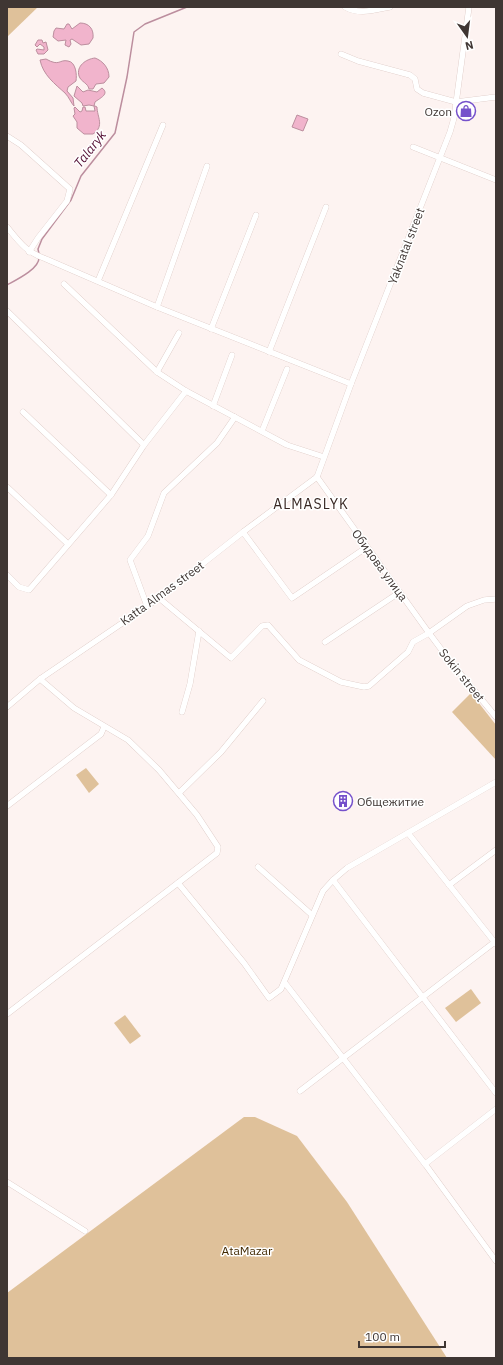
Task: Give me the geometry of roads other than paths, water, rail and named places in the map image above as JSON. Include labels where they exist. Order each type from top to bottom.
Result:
[{"type":"street","points":[[345,7],[358,12],[390,7]]},
{"type":"street","name":"Yakлatal street","points":[[316,477],[450,132],[456,102],[469,7]]},
{"type":"street","points":[[341,54],[358,61],[410,75],[415,79],[418,89],[423,93],[456,102],[496,97]]},
{"type":"street","points":[[98,281],[163,125]]},
{"type":"street","points":[[7,136],[21,145],[70,189],[67,201],[29,252]]},
{"type":"street","points":[[413,147],[496,180]]},
{"type":"street","points":[[157,307],[207,166]]},
{"type":"street","points":[[269,352],[326,207]]},
{"type":"street","points":[[211,329],[256,215]]},
{"type":"street","points":[[7,227],[23,247],[36,256],[211,329],[352,384]]},
{"type":"street","points":[[64,284],[157,372],[186,391],[287,445],[324,457]]},
{"type":"street","points":[[7,310],[144,445]]},
{"type":"street","points":[[157,372],[179,333]]},
{"type":"street","points":[[213,406],[232,355]]},
{"type":"street","points":[[262,431],[287,369]]},
{"type":"street","points":[[7,575],[19,587],[29,590],[110,495],[144,445],[186,391]]},
{"type":"street","points":[[24,412],[110,495]]},
{"type":"street","points":[[147,606],[130,560],[148,536],[164,492],[217,443],[235,417]]},
{"type":"street","name":"Katta Almas street","points":[[7,707],[40,679],[159,598],[316,477]]},
{"type":"street","name":"Обидова улица","points":[[316,477],[429,633]]},
{"type":"street","points":[[7,487],[68,544]]},
{"type":"street","points":[[243,532],[292,598],[367,547]]},
{"type":"street","points":[[325,642],[400,592]]},
{"type":"street","points":[[159,598],[231,658],[262,626],[268,625],[299,660],[341,682],[364,686],[369,686],[408,652],[413,642],[429,633],[467,606],[484,600],[496,599]]},
{"type":"street","points":[[182,712],[190,684],[199,632]]},
{"type":"street","name":"Sokin street","points":[[429,633],[496,717]]},
{"type":"street","points":[[7,1013],[217,853],[218,847],[197,814],[159,770],[128,740],[74,708],[40,679]]},
{"type":"street","points":[[179,793],[221,752],[263,701]]},
{"type":"street","points":[[7,806],[100,734],[104,726]]},
{"type":"street","points":[[178,882],[244,963],[269,998],[281,989],[285,983],[312,915],[323,892],[333,880],[348,868],[496,782]]},
{"type":"street","points":[[300,1091],[495,943],[408,833]]},
{"type":"street","points":[[449,885],[496,850]]},
{"type":"street","points":[[258,867],[312,915]]},
{"type":"street","points":[[333,880],[496,1092]]},
{"type":"street","points":[[285,983],[425,1164],[496,1260]]},
{"type":"street","points":[[425,1164],[496,1109]]},
{"type":"street","points":[[7,1182],[85,1231]]},
{"type":"waterway","name":"Talaryk","points":[[39,254],[38,249],[42,239],[71,200],[81,176],[115,133],[127,77],[134,32],[145,24],[187,7]]},
{"type":"waterway","name":"Talaryk","points":[[7,285],[31,270],[38,262],[39,258]]},
{"type":"place","name":"Ozon","points":[[466,111]]},
{"type":"place","name":"Общежитие","points":[[343,801]]},
{"type":"district","name":"ALMASLYK","points":[[311,504]]},
{"type":"park label","name":"AtaMazar","points":[[247,1250]]}]
